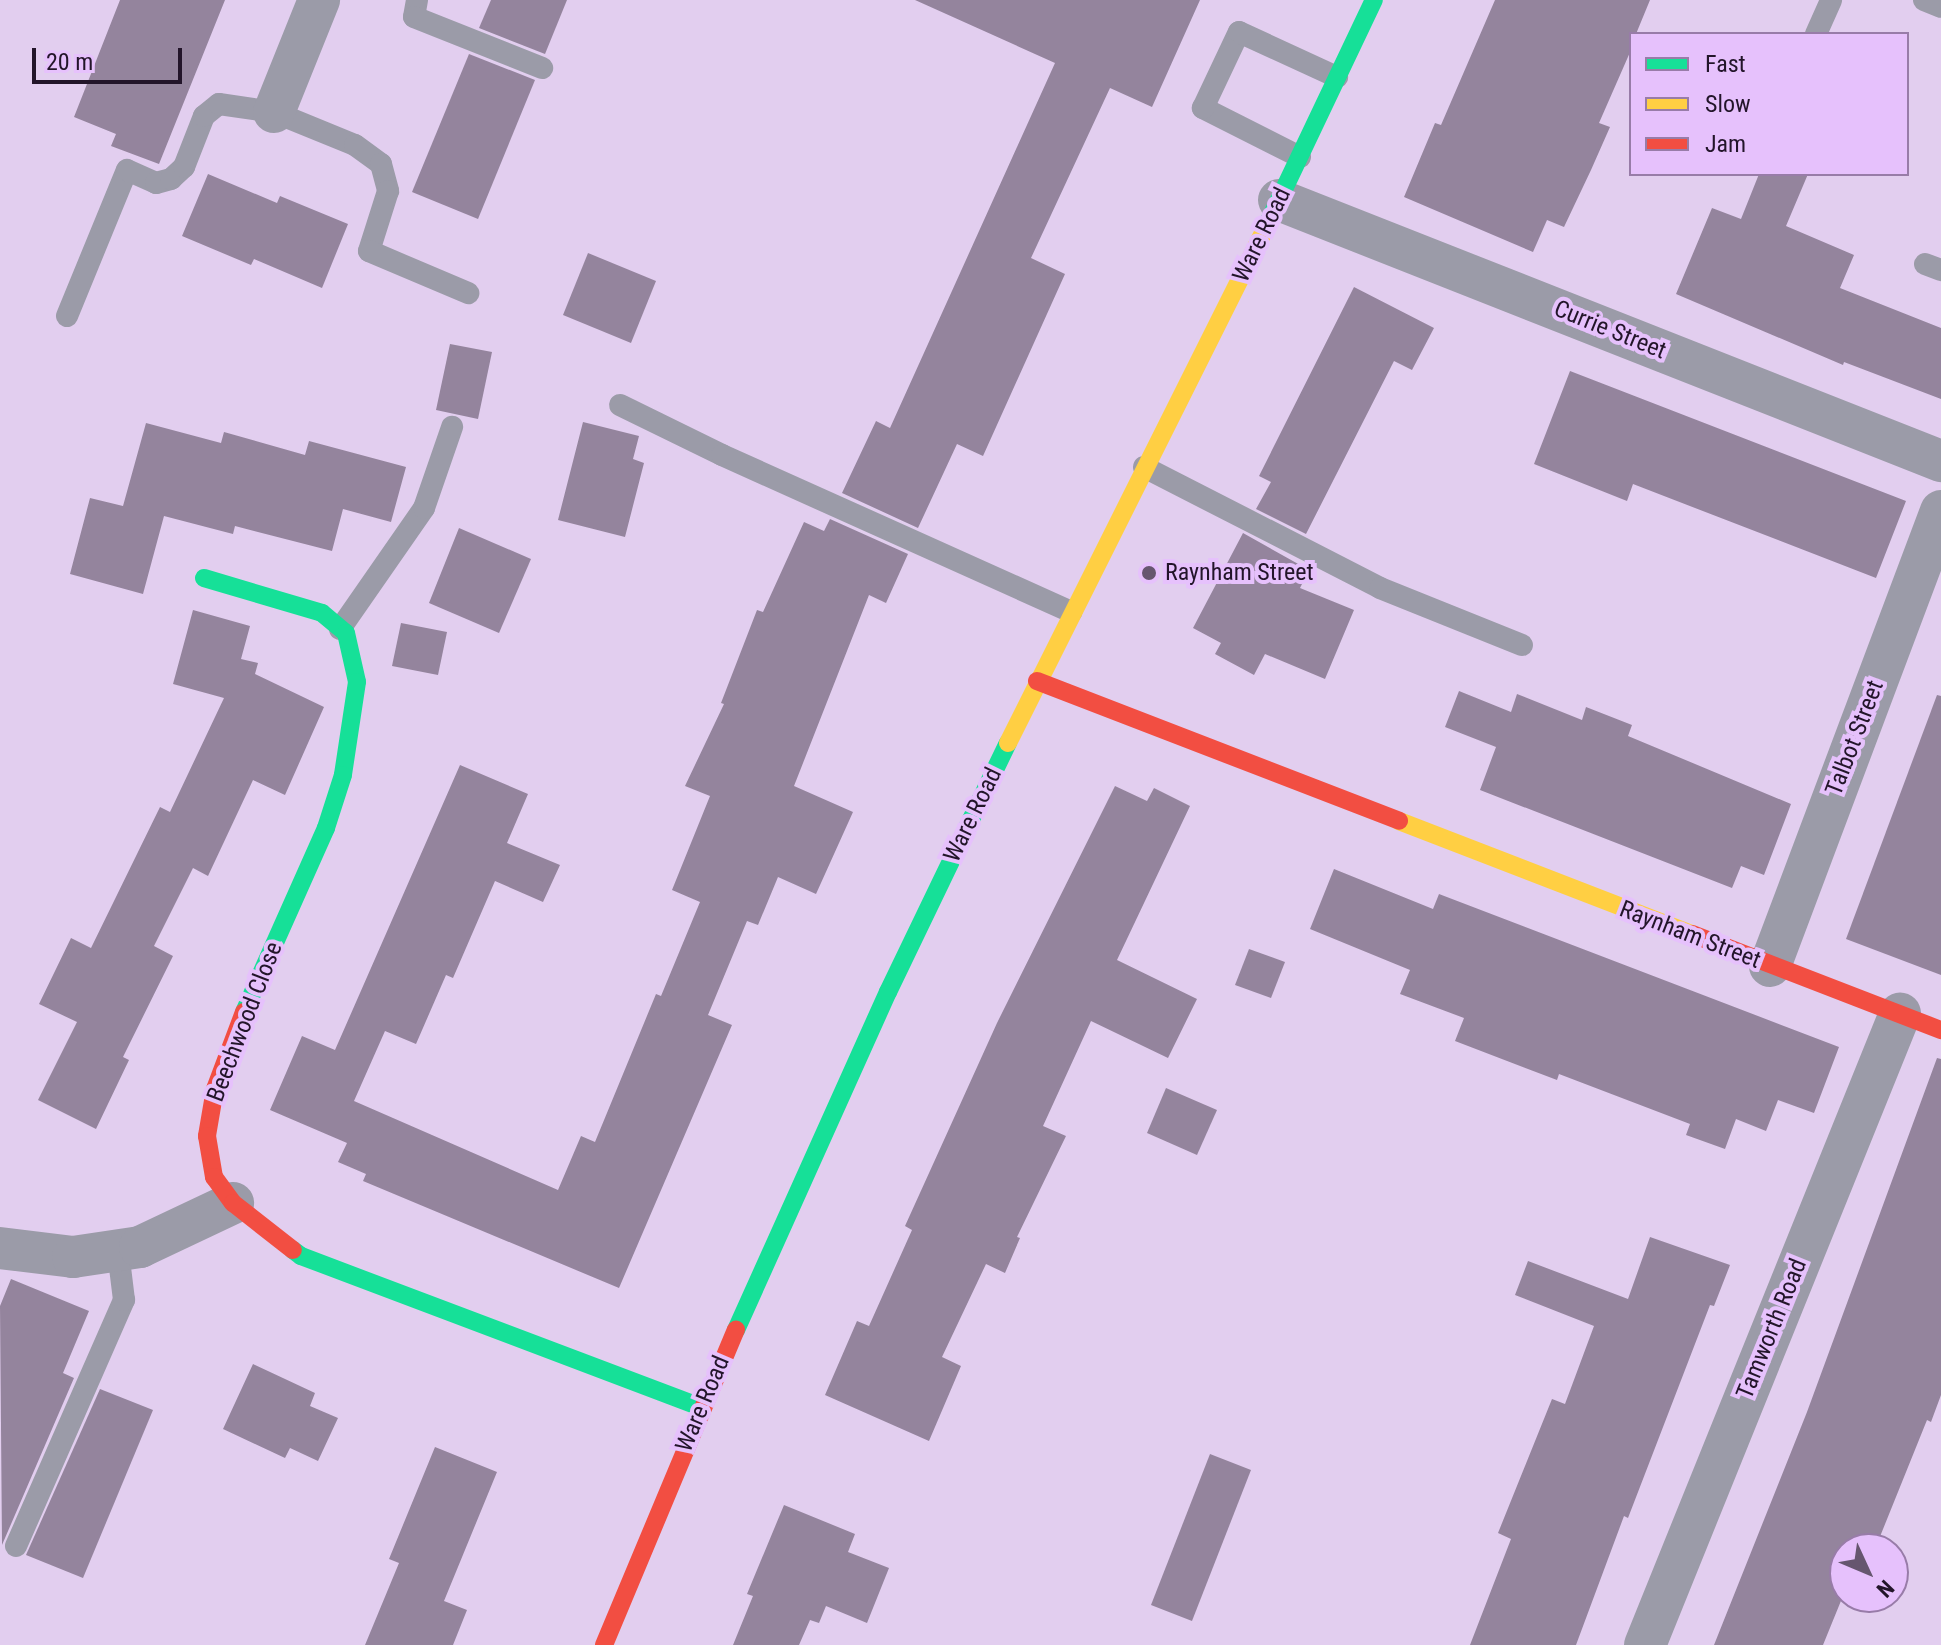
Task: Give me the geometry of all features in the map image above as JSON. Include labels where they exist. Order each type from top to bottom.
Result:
[{"type":"street","points":[[274,112],[319,0]]},
{"type":"street","name":"Ware Road","points":[[604,1645],[701,1407],[882,1007],[1037,681],[1279,200],[1374,0]]},
{"type":"street","name":"Currie Street","points":[[1279,200],[1941,461]]},
{"type":"street","name":"Talbot Street","points":[[1770,966],[1941,511]]},
{"type":"street","points":[[204,578],[287,600],[322,613],[340,629]]},
{"type":"street","name":"Beechwood Close","points":[[340,629],[346,633],[357,682],[343,775],[326,828],[245,1009],[215,1089],[207,1136],[214,1177],[233,1203],[301,1256],[701,1407]]},
{"type":"street","name":"Raynham Street","points":[[1037,681],[1941,1030]]},
{"type":"street","name":"Tamworth Road","points":[[1645,1645],[1900,1014]]},
{"type":"street","points":[[2,1243],[73,1257],[118,1251],[140,1247],[233,1203]]},
{"type":"lane","points":[[417,0],[414,17],[542,68]]},
{"type":"lane","points":[[1817,32],[1831,0]]},
{"type":"lane","points":[[1924,0],[1941,7]]},
{"type":"lane","points":[[1300,157],[1203,108],[1239,32],[1337,77]]},
{"type":"lane","points":[[67,316],[127,170],[156,183],[171,179],[184,167],[204,116],[219,104],[274,112],[355,145],[381,164],[388,191],[369,251],[468,293]]},
{"type":"lane","points":[[620,405],[722,455],[1071,612]]},
{"type":"lane","points":[[340,629],[424,508],[452,427]]},
{"type":"lane","points":[[1144,467],[1380,588],[1522,645]]},
{"type":"lane","points":[[16,1546],[124,1300],[118,1251]]},
{"type":"building","points":[[120,0],[225,0],[159,164],[111,146],[116,134],[74,117]]},
{"type":"building","points":[[491,0],[567,0],[545,54],[479,28]]},
{"type":"building","points":[[915,0],[1200,0],[1152,107],[1110,88],[1031,258],[1065,274],[983,456],[957,444],[918,528],[842,493],[876,421],[890,428],[1055,63]]},
{"type":"building","points":[[1495,0],[1650,0],[1637,32],[1629,32],[1629,55],[1599,123],[1610,127],[1591,170],[1564,227],[1547,220],[1533,252],[1404,197],[1435,123],[1441,125]]},
{"type":"building","points":[[469,54],[535,80],[478,219],[412,192]]},
{"type":"building","points":[[208,174],[277,203],[280,196],[348,224],[322,288],[254,259],[251,265],[182,236]]},
{"type":"building","points":[[1758,176],[1807,176],[1786,226],[1854,255],[1840,288],[1941,328],[1941,399],[1844,362],[1843,365],[1676,294],[1712,208],[1741,219]]},
{"type":"building","points":[[588,253],[656,281],[631,343],[563,315]]},
{"type":"building","points":[[1354,287],[1434,328],[1412,370],[1394,361],[1306,534],[1256,509],[1271,482],[1259,476]]},
{"type":"building","points":[[450,344],[492,352],[478,419],[436,410]]},
{"type":"building","points":[[1570,371],[1906,501],[1876,578],[1633,484],[1627,501],[1534,464]]},
{"type":"building","points":[[583,422],[639,436],[633,459],[644,463],[625,537],[558,520]]},
{"type":"building","points":[[146,423],[221,443],[224,432],[305,455],[309,441],[406,467],[391,522],[343,509],[332,551],[235,526],[233,534],[164,516],[143,594],[70,574],[90,498],[123,506]]},
{"type":"building","points":[[830,519],[908,554],[886,603],[869,595],[794,786],[853,812],[816,894],[778,877],[758,925],[747,921],[708,1015],[732,1025],[619,1288],[363,1181],[366,1174],[338,1162],[347,1143],[270,1110],[302,1036],[335,1050],[460,765],[528,794],[507,843],[560,865],[543,902],[495,881],[453,978],[446,975],[416,1044],[385,1031],[354,1101],[558,1190],[581,1136],[595,1142],[656,994],[661,996],[700,902],[672,890],[710,796],[685,786],[724,704],[721,703],[757,610],[763,612],[804,522],[824,531]]},
{"type":"building","points":[[459,528],[531,559],[499,633],[429,603]]},
{"type":"building","points":[[1243,533],[1309,570],[1300,588],[1354,610],[1325,679],[1265,654],[1254,675],[1215,654],[1221,643],[1193,628]]},
{"type":"building","points":[[193,610],[250,626],[241,659],[258,663],[255,674],[324,707],[285,795],[253,780],[208,876],[193,868],[154,946],[173,956],[123,1057],[129,1060],[96,1129],[38,1100],[77,1022],[39,1004],[71,938],[91,948],[160,807],[170,812],[224,698],[173,684]]},
{"type":"building","points":[[401,623],[447,632],[438,675],[392,666]]},
{"type":"building","points":[[1459,691],[1511,712],[1517,694],[1582,720],[1586,707],[1632,725],[1628,736],[1791,804],[1764,875],[1741,866],[1732,888],[1480,790],[1496,747],[1445,727]]},
{"type":"building","points":[[1937,695],[1941,696],[1941,975],[1846,939]]},
{"type":"building","points":[[1115,786],[1147,801],[1154,788],[1190,806],[1117,960],[1197,999],[1168,1058],[1091,1021],[1043,1126],[1066,1136],[1017,1237],[1020,1238],[1005,1273],[986,1264],[942,1357],[961,1366],[929,1441],[825,1395],[857,1321],[869,1326],[912,1230],[905,1226],[997,1023]]},
{"type":"building","points":[[1334,869],[1433,909],[1439,894],[1839,1047],[1814,1113],[1778,1100],[1766,1131],[1736,1119],[1725,1149],[1686,1135],[1690,1124],[1559,1074],[1557,1080],[1455,1041],[1464,1018],[1400,994],[1410,970],[1310,929]]},
{"type":"building","points":[[1249,949],[1285,962],[1271,998],[1235,985]]},
{"type":"building","points":[[1937,1058],[1941,1059],[1941,1395],[1931,1422],[1927,1420],[1881,1533],[1829,1533],[1829,1613],[1836,1613],[1823,1645],[1714,1645],[1807,1412]]},
{"type":"building","points":[[1166,1088],[1217,1110],[1197,1155],[1147,1133]]},
{"type":"building","points":[[1650,1237],[1730,1265],[1714,1306],[1710,1305],[1628,1518],[1624,1516],[1576,1645],[1470,1645],[1511,1539],[1498,1533],[1552,1399],[1565,1404],[1594,1326],[1515,1295],[1528,1261],[1628,1299]]},
{"type":"building","points":[[11,1279],[89,1311],[63,1373],[74,1378],[2,1545],[0,1306]]},
{"type":"building","points":[[253,1364],[315,1393],[310,1406],[338,1418],[318,1461],[290,1448],[285,1458],[223,1429]]},
{"type":"building","points":[[100,1389],[153,1410],[83,1578],[26,1555]]},
{"type":"building","points":[[435,1447],[497,1472],[444,1601],[467,1610],[453,1645],[365,1645],[399,1563],[389,1559]]},
{"type":"building","points":[[1210,1454],[1251,1470],[1192,1621],[1151,1605]]},
{"type":"building","points":[[784,1505],[855,1534],[848,1552],[889,1568],[867,1623],[826,1606],[819,1623],[810,1620],[799,1645],[733,1645],[753,1596],[747,1594]]},
{"type":"traffic: fast","points":[[1267,225],[1374,0]]},
{"type":"traffic: fast","points":[[204,578],[322,613],[346,633],[357,682],[343,775],[326,828],[244,1012]]},
{"type":"traffic: fast","points":[[736,1330],[888,992],[1008,743]]},
{"type":"traffic: fast","points":[[293,1250],[301,1256],[701,1407]]},
{"type":"traffic: slow","points":[[1008,743],[1267,225]]},
{"type":"traffic: slow","points":[[1399,821],[1692,934]]},
{"type":"traffic: jam","points":[[1037,681],[1399,821]]},
{"type":"traffic: jam","points":[[1692,934],[1941,1030]]},
{"type":"traffic: jam","points":[[244,1012],[215,1089],[207,1136],[214,1177],[233,1203],[293,1250]]},
{"type":"traffic: jam","points":[[604,1645],[736,1330]]},
{"type":"place","name":"Raynham Street","points":[[1149,573]]}]
